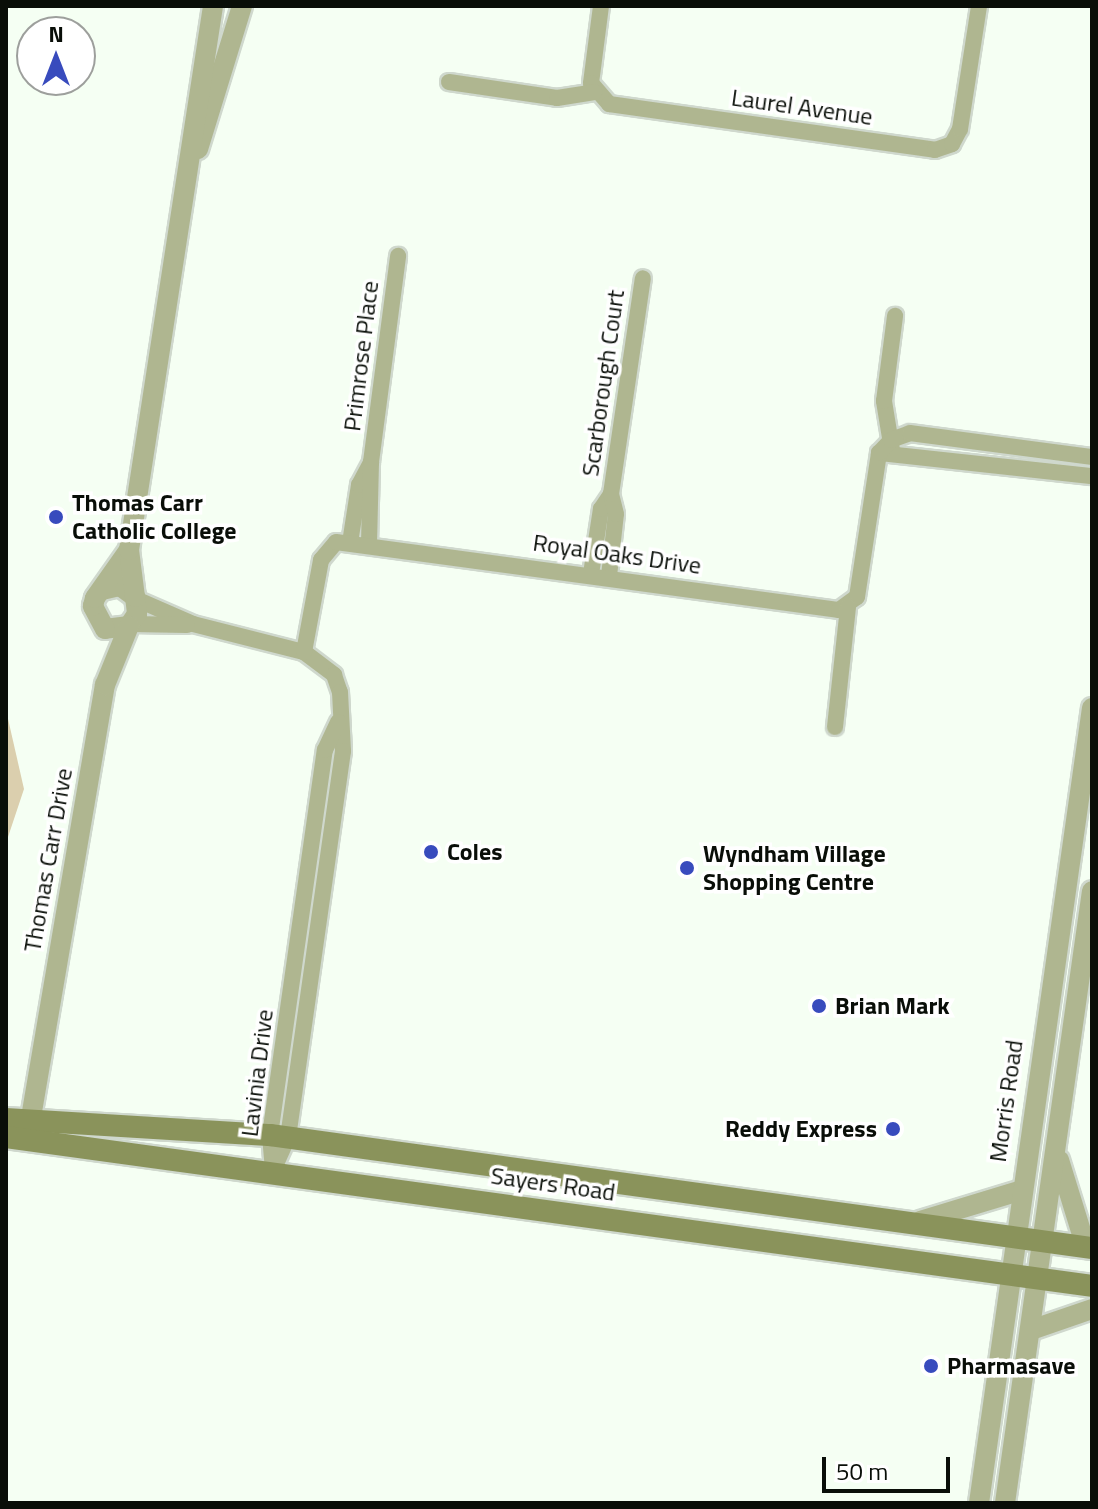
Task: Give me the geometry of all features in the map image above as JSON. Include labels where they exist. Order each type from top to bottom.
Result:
[{"type":"main road","name":"Sayers Road","points":[[6,1119],[21,1133],[1092,1286]]},
{"type":"main road","name":"Sayers Road","points":[[21,1133],[279,1136],[1089,1248]]},
{"type":"street","points":[[195,156],[194,102],[213,6]]},
{"type":"street","points":[[129,550],[93,606],[98,624],[113,631],[130,625],[135,598],[129,550],[195,156],[242,6]]},
{"type":"street","points":[[449,82],[557,98],[595,92],[601,6]]},
{"type":"street","name":"Laurel Avenue","points":[[595,92],[609,104],[943,148],[960,129],[979,6]]},
{"type":"street","name":"Primrose Place","points":[[369,544],[371,462],[398,256]]},
{"type":"street","name":"Scarborough Court","points":[[609,576],[611,494],[643,278]]},
{"type":"street","points":[[835,727],[848,607],[859,593],[887,448],[884,401],[895,316]]},
{"type":"street","points":[[887,448],[920,434],[1092,457]]},
{"type":"street","points":[[887,448],[1092,476]]},
{"type":"street","name":"Primrose Place","points":[[350,543],[371,462]]},
{"type":"street","name":"Scarborough Court","points":[[591,574],[601,509],[611,494]]},
{"type":"street","points":[[304,652],[323,553],[350,543]]},
{"type":"street","name":"Royal Oaks Drive","points":[[350,543],[848,607]]},
{"type":"street","points":[[102,590],[120,586],[135,598]]},
{"type":"street","name":"Lavinia Drive","points":[[135,598],[193,624],[304,652],[334,675],[338,722],[325,750],[273,1171]]},
{"type":"street","name":"Thomas Carr Drive","points":[[98,624],[105,685]]},
{"type":"street","name":"Lavinia Drive","points":[[130,625],[193,624]]},
{"type":"street","name":"Thomas Carr Drive","points":[[21,1133],[105,685],[130,625]]},
{"type":"street","name":"Morris Road","points":[[979,1503],[1019,1191],[1092,708]]},
{"type":"street","points":[[1005,1503],[1089,935],[1092,891]]},
{"type":"street","points":[[1057,932],[1089,935]]},
{"type":"street","points":[[1057,1153],[1089,1248]]},
{"type":"street","points":[[904,1223],[958,1214],[1019,1191]]},
{"type":"street","points":[[1031,1330],[1092,1309]]},
{"type":"shaded area","points":[[6,710],[24,789],[6,843]]},
{"type":"place","name":"Thomas Carr Catholic College","points":[[56,517]]},
{"type":"place","name":"Coles","points":[[431,852]]},
{"type":"place","name":"Wyndham Village Shopping Centre","points":[[687,868]]},
{"type":"place","name":"Brian Mark","points":[[819,1006]]},
{"type":"place","name":"Reddy Express","points":[[893,1129]]},
{"type":"place","name":"Pharmasave","points":[[931,1366]]}]
